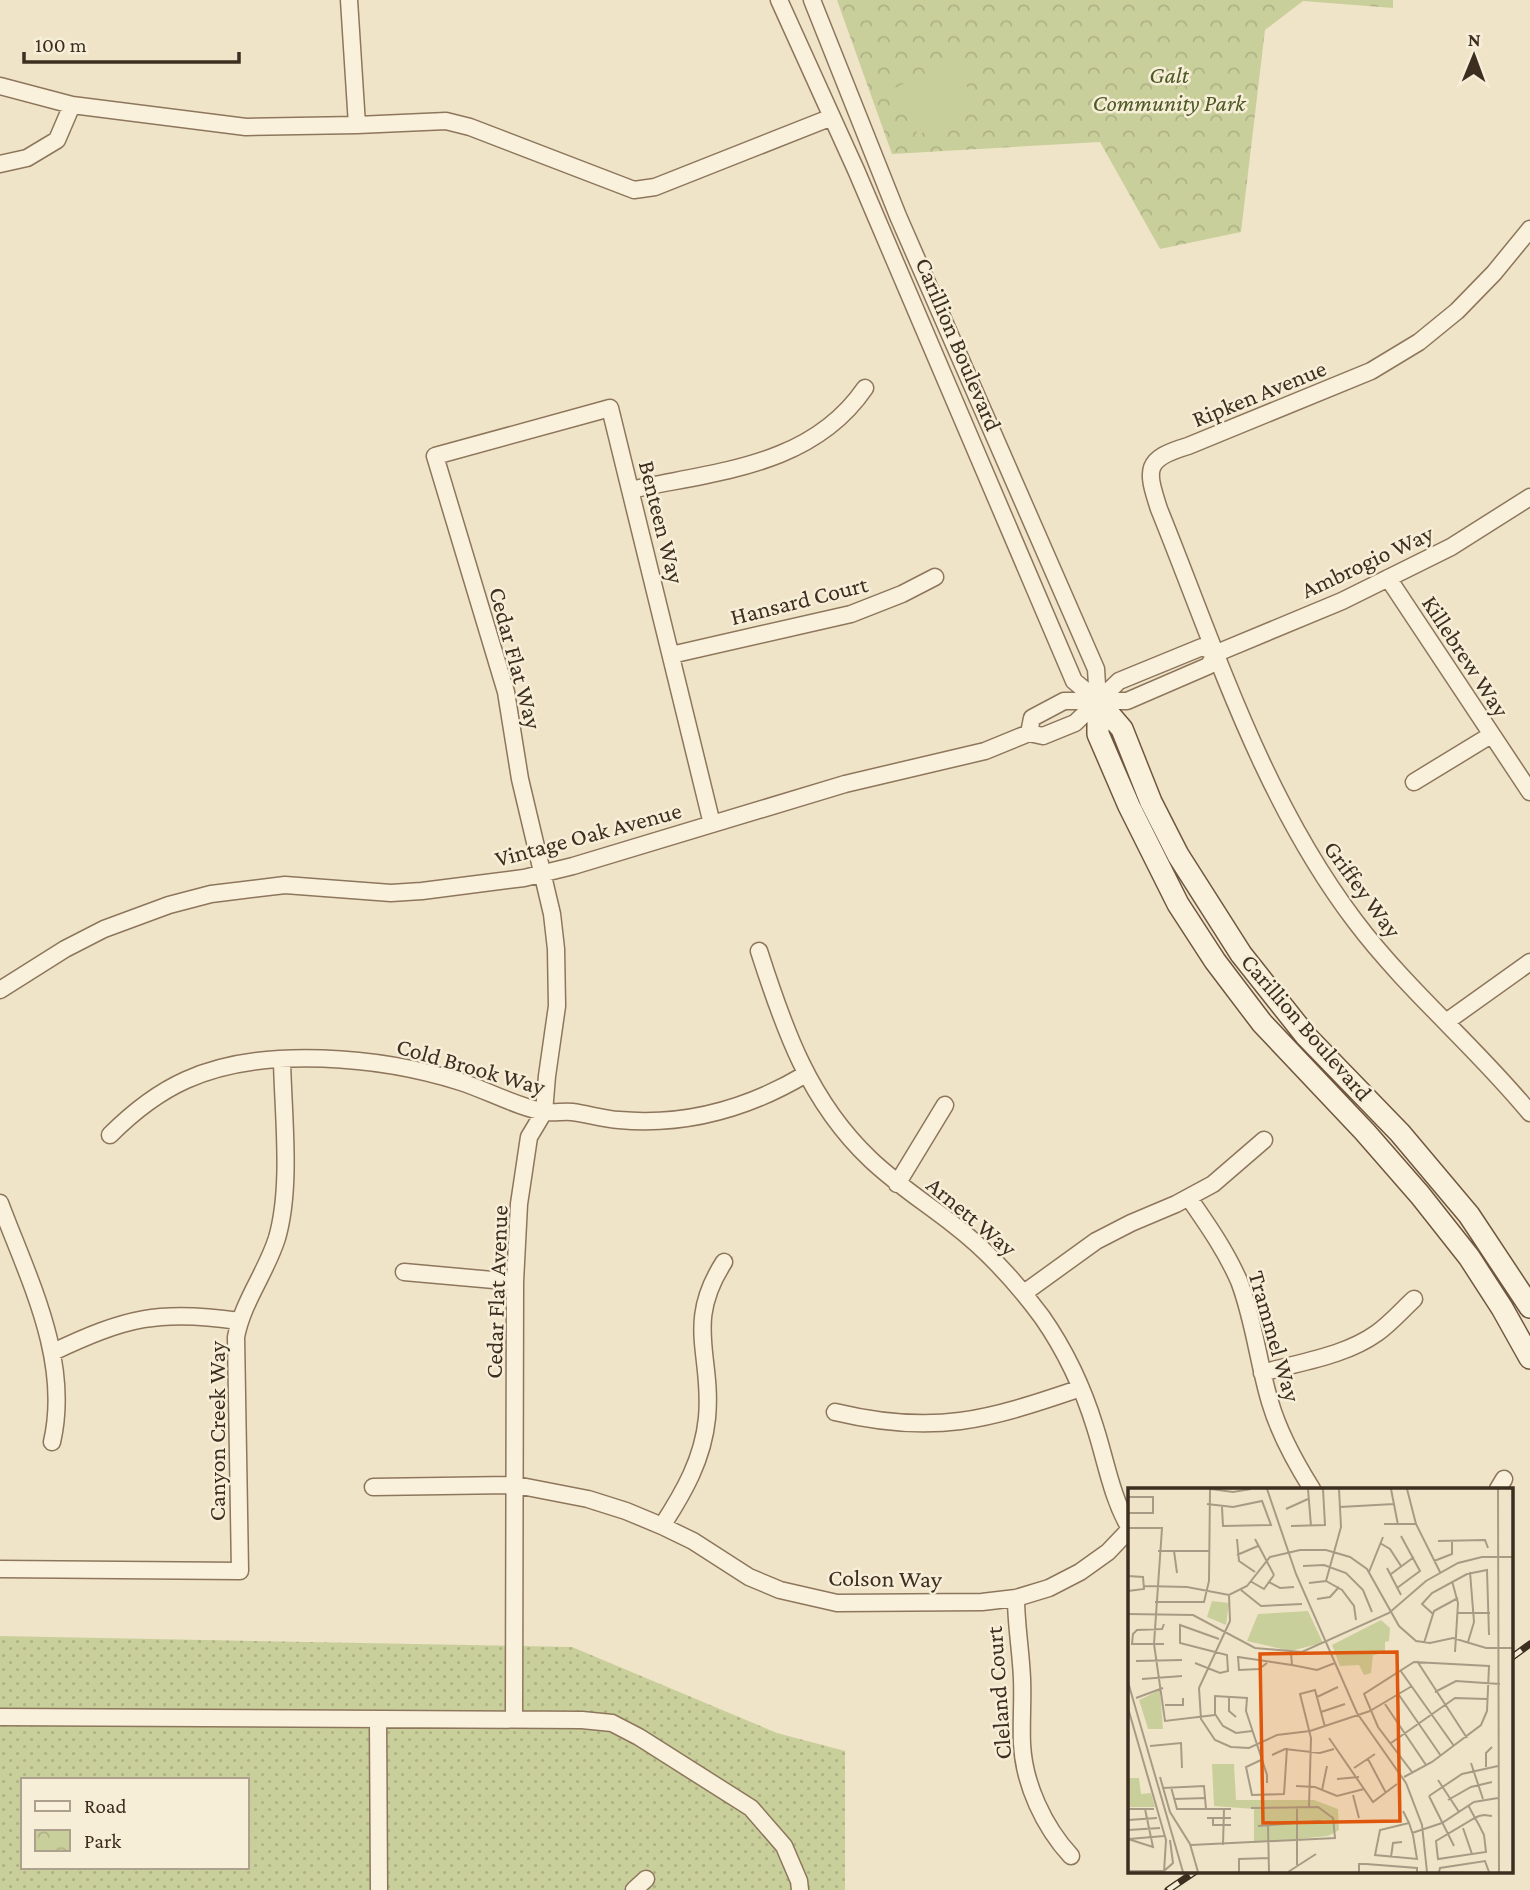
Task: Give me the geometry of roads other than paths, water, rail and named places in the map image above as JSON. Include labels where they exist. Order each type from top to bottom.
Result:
[{"type":"street","points":[[349,0],[357,125]]},
{"type":"street","name":"Carillion Boulevard","points":[[779,0],[938,358],[1074,681],[1098,701],[1122,729],[1151,802],[1178,855],[1241,954],[1306,1036],[1400,1133],[1469,1215],[1530,1307]]},
{"type":"street","name":"Carillion Boulevard","points":[[812,0],[898,216],[1096,669],[1098,734],[1129,806],[1178,904],[1262,1023],[1365,1132],[1469,1257],[1530,1358]]},
{"type":"street","points":[[0,86],[72,105],[246,127],[446,121],[470,127],[634,190],[655,187],[832,117]]},
{"type":"street","points":[[0,164],[27,158],[57,140],[72,105]]},
{"type":"street","name":"Ripken Avenue","points":[[1217,653],[1159,509],[1150,480],[1153,465],[1163,454],[1371,371],[1419,342],[1457,312],[1530,229]]},
{"type":"street","points":[[630,490],[761,462],[788,453],[813,440],[836,423],[852,407],[865,388]]},
{"type":"street","name":"Benteen Way","points":[[435,456],[610,408],[712,824]]},
{"type":"street","name":"Cedar Flat Way","points":[[435,456],[506,692],[520,779],[543,874]]},
{"type":"street","name":"Ambrogio Way","points":[[1098,701],[1127,701],[1208,666],[1217,653],[1342,601],[1451,547],[1530,496]]},
{"type":"street","name":"Hansard Court","points":[[671,655],[851,614],[902,594],[934,576]]},
{"type":"street","name":"Killebrew Way","points":[[1388,579],[1530,792]]},
{"type":"street","name":"Griffey Way","points":[[1217,653],[1245,730],[1300,838],[1330,886],[1362,930],[1503,1081],[1530,1114]]},
{"type":"street","name":"Vintage Oak Avenue","points":[[1029,733],[1032,718],[1064,701],[1098,701]]},
{"type":"street","name":"Vintage Oak Avenue","points":[[0,990],[65,949],[104,929],[169,905],[211,894],[285,885],[391,893],[476,886],[543,874],[845,785],[985,751],[1029,733],[1043,736],[1075,723],[1098,701]]},
{"type":"street","points":[[1415,782],[1491,735]]},
{"type":"street","name":"Cedar Flat Avenue","points":[[514,1719],[515,1282],[519,1204],[529,1136],[544,1112],[558,977],[552,914],[543,874]]},
{"type":"street","name":"Arnett Way","points":[[758,951],[782,1020],[806,1074],[846,1133],[868,1158],[897,1184],[973,1241],[999,1265],[1024,1293],[1055,1337],[1081,1388],[1095,1427],[1111,1488],[1128,1526]]},
{"type":"street","points":[[1446,1022],[1530,962]]},
{"type":"street","name":"Cold Brook Way","points":[[110,1135],[145,1103],[186,1079],[231,1065],[282,1060],[340,1058],[400,1066],[461,1082],[544,1112],[573,1112],[619,1120],[676,1120],[706,1115],[741,1106],[806,1074]]},
{"type":"street","name":"Canyon Creek Way","points":[[0,1569],[240,1571],[235,1352],[239,1321],[245,1303],[264,1271],[282,1214],[285,1182],[282,1060]]},
{"type":"street","points":[[897,1184],[945,1105]]},
{"type":"street","points":[[1024,1293],[1096,1241],[1213,1184],[1264,1140]]},
{"type":"street","name":"Trammel Way","points":[[1189,1198],[1210,1229],[1239,1282],[1251,1318],[1262,1373],[1278,1425],[1311,1488]]},
{"type":"street","points":[[0,1203],[43,1318],[52,1352],[58,1401],[57,1423],[52,1442]]},
{"type":"street","points":[[662,1526],[690,1479],[703,1441],[708,1392],[701,1327],[710,1287],[724,1262]]},
{"type":"street","points":[[404,1272],[515,1282]]},
{"type":"street","points":[[1262,1373],[1340,1351],[1361,1342],[1383,1328],[1414,1299]]},
{"type":"street","points":[[52,1352],[95,1332],[144,1318],[190,1315],[239,1321]]},
{"type":"street","points":[[835,1412],[896,1424],[950,1423],[1006,1413],[1081,1388]]},
{"type":"street","name":"Colson Way","points":[[373,1487],[516,1485],[588,1499],[662,1526],[693,1541],[749,1577],[780,1590],[812,1599],[863,1604],[982,1602],[1016,1598],[1049,1588],[1080,1572],[1108,1552],[1128,1529]]},
{"type":"street","name":"Cleland Court","points":[[1016,1598],[1022,1679],[1022,1747],[1027,1771],[1043,1816],[1055,1838],[1071,1856]]},
{"type":"street","points":[[0,1717],[514,1719],[612,1723],[639,1737],[751,1808],[785,1846],[800,1890]]},
{"type":"street","points":[[377,1719],[379,1890]]},
{"type":"railway","points":[[1512,1657],[1530,1644]]},
{"type":"railway","points":[[1168,1890],[1195,1872]]},
{"type":"park label","name":"Galt Community Park","points":[[1169,88]]}]
